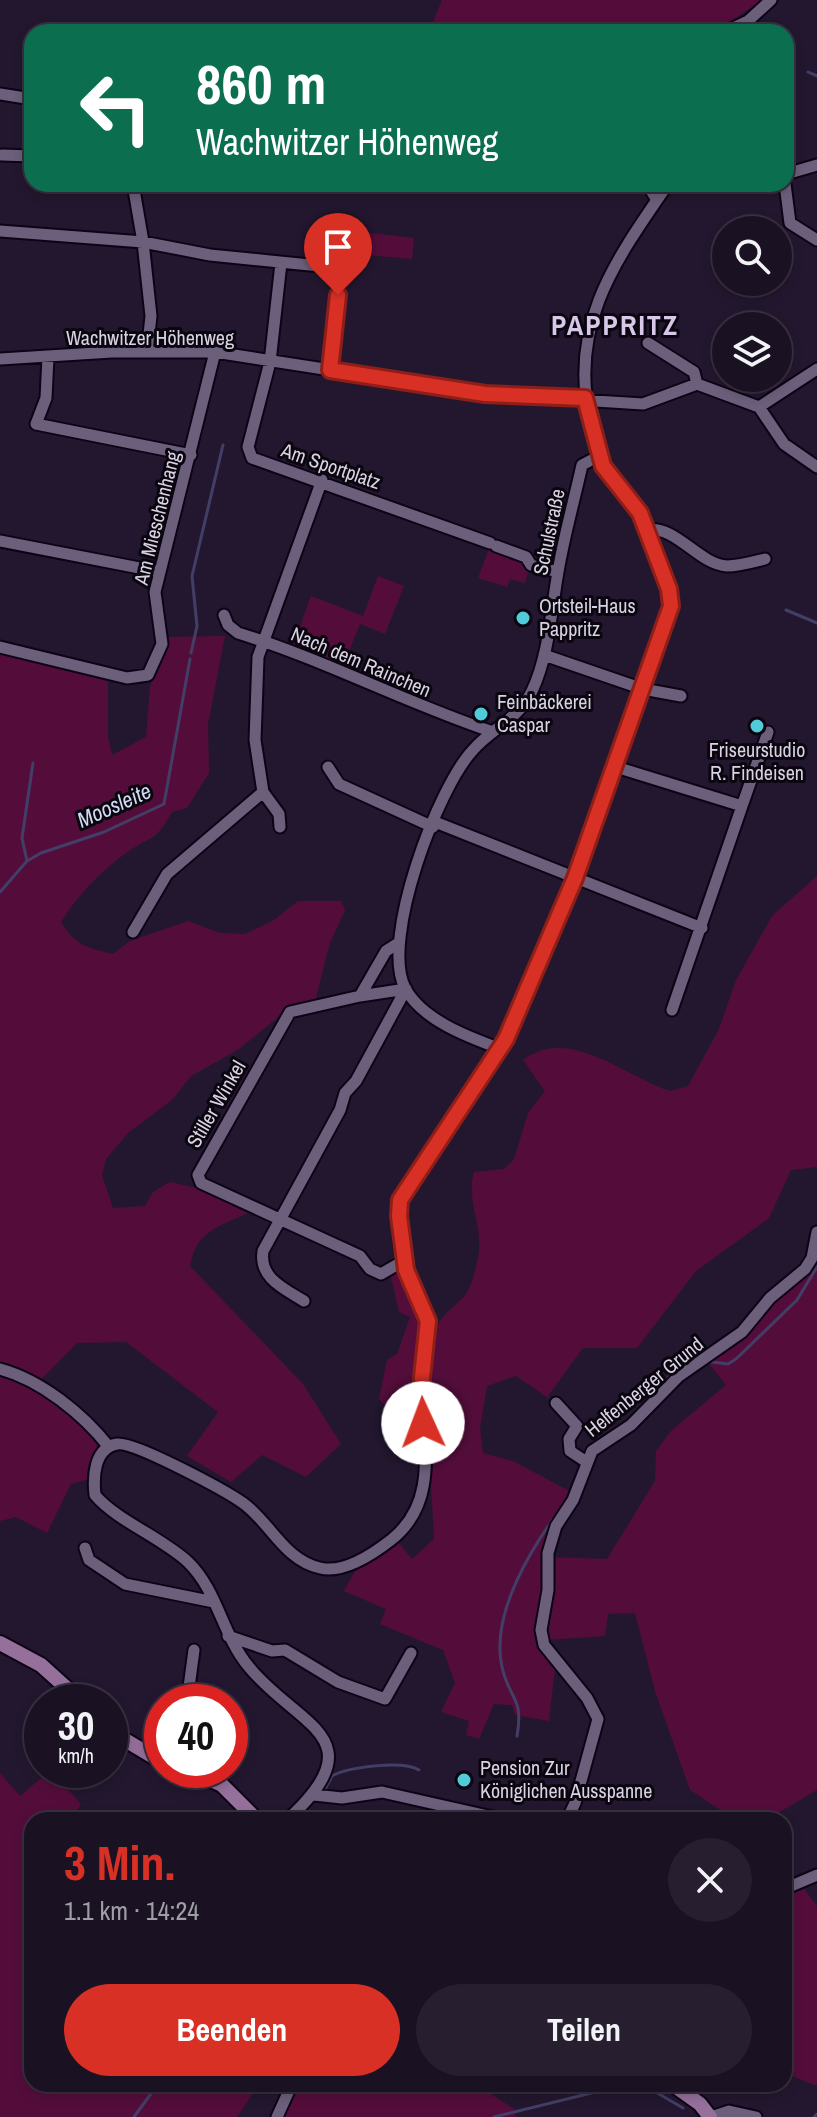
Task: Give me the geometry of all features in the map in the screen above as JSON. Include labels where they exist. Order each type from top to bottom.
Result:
[{"type":"main road","points":[[0,1643],[41,1665],[62,1684]]},
{"type":"main road","points":[[225,1788],[249,1812]]},
{"type":"main road","points":[[683,2092],[711,2117]]},
{"type":"street","points":[[742,24],[771,0]]},
{"type":"street","points":[[0,94],[24,98]]},
{"type":"street","points":[[2,155],[24,156]]},
{"type":"street","points":[[794,172],[817,165]]},
{"type":"street","points":[[134,192],[151,316],[147,352]]},
{"type":"street","points":[[652,192],[657,200]]},
{"type":"street","points":[[296,1812],[314,1795],[328,1763],[322,1735],[312,1721],[251,1670],[228,1635],[202,1577],[188,1562],[143,1527],[105,1507],[95,1495],[97,1463],[109,1447],[124,1444],[142,1450],[236,1499],[298,1559],[332,1569],[373,1552],[410,1522],[424,1489],[422,1377],[428,1321],[409,1281],[399,1216],[402,1194],[501,1049],[575,878],[671,606],[647,530],[636,506],[609,476],[599,456],[585,398],[586,340],[596,305],[616,264],[662,192]]},
{"type":"street","points":[[786,192],[790,223],[817,240]]},
{"type":"street","points":[[0,231],[143,242],[281,263],[340,268],[330,370]]},
{"type":"street","points":[[270,362],[281,263]]},
{"type":"street","points":[[648,343],[694,372],[697,384],[759,407],[784,444],[817,467]]},
{"type":"street","name":"Wachwitzer Höhenweg","points":[[0,359],[215,352],[485,394],[643,404],[697,384]]},
{"type":"street","name":"Am Mieschenhang","points":[[0,647],[9,646],[127,678],[148,675],[162,644],[155,600],[160,572],[215,352]]},
{"type":"street","points":[[211,369],[236,355]]},
{"type":"street","points":[[48,357],[46,398],[36,424],[191,455]]},
{"type":"street","name":"Am Sportplatz","points":[[270,362],[248,447],[252,458],[322,480],[526,557],[531,565],[558,572]]},
{"type":"street","points":[[759,407],[817,369]]},
{"type":"street","name":"Schulstraße","points":[[406,989],[397,968],[397,944],[416,865],[460,767],[493,732],[524,706],[544,655],[558,572],[582,465],[599,456]]},
{"type":"street","points":[[280,827],[279,814],[263,792],[255,740],[255,699],[262,641],[322,480]]},
{"type":"street","points":[[647,530],[665,532],[717,563],[728,566],[765,559]]},
{"type":"street","points":[[0,541],[151,573],[160,572]]},
{"type":"street","name":"Nach dem Rainchen","points":[[224,615],[232,630],[436,713],[493,732]]},
{"type":"street","points":[[544,655],[643,689],[681,696]]},
{"type":"street","points":[[672,1010],[768,732]]},
{"type":"street","points":[[328,767],[339,784],[702,928]]},
{"type":"street","points":[[616,767],[742,806]]},
{"type":"street","points":[[133,932],[167,874],[263,792]]},
{"type":"street","points":[[360,996],[386,951],[397,944]]},
{"type":"street","points":[[406,989],[432,1017],[501,1049]]},
{"type":"street","points":[[360,996],[406,989]]},
{"type":"street","points":[[304,1301],[276,1283],[264,1270],[263,1251],[340,1110],[353,1097],[356,1081],[406,989]]},
{"type":"street","name":"Stiller Winkel","points":[[282,1213],[201,1183],[198,1175],[290,1012],[360,996]]},
{"type":"street","points":[[282,1213],[293,1225],[360,1256],[370,1269],[381,1274],[405,1260]]},
{"type":"street","name":"Helfenberger Grund","points":[[571,1812],[598,1719],[594,1708],[544,1645],[541,1630],[548,1590],[551,1538],[573,1500],[585,1461],[592,1451],[638,1419],[679,1376],[742,1332],[770,1298],[805,1269],[812,1258],[817,1232]]},
{"type":"street","points":[[0,1369],[21,1377],[81,1416],[109,1447]]},
{"type":"street","points":[[556,1403],[577,1426],[569,1439],[570,1451],[585,1461]]},
{"type":"street","points":[[85,1548],[89,1560],[125,1584],[214,1602]]},
{"type":"street","points":[[228,1635],[259,1648],[285,1650],[338,1682],[385,1699],[411,1653]]},
{"type":"street","points":[[189,1684],[194,1650]]},
{"type":"street","points":[[314,1795],[342,1798],[382,1792],[471,1812]]},
{"type":"street","points":[[792,1886],[817,1875]]},
{"type":"street","points":[[277,2117],[288,2092]]},
{"type":"street","points":[[711,2117],[729,2111],[756,2117]]},
{"type":"shaded area","points":[[442,0],[762,0],[721,24],[433,22]]},
{"type":"shaded area","points":[[370,233],[414,238],[412,259],[368,255]]},
{"type":"shaded area","points":[[490,546],[521,558],[529,569],[525,583],[510,579],[507,587],[478,578]]},
{"type":"shaded area","points":[[378,576],[404,586],[385,634],[360,624],[343,667],[292,648],[311,596],[363,616]]},
{"type":"shaded area","points":[[225,636],[208,724],[209,773],[187,808],[172,812],[157,834],[108,868],[82,893],[61,922],[71,936],[82,944],[113,954],[130,941],[188,921],[220,933],[245,934],[274,920],[298,901],[341,901],[345,910],[330,943],[315,1001],[287,1010],[239,1049],[191,1076],[172,1100],[128,1133],[106,1159],[102,1175],[113,1208],[145,1206],[153,1192],[170,1182],[201,1189],[248,1213],[203,1238],[197,1245],[190,1266],[303,1384],[341,1444],[306,1477],[262,1455],[231,1482],[187,1456],[218,1412],[126,1342],[77,1343],[37,1384],[0,1367],[0,652],[108,681],[108,736],[112,755],[146,737],[150,687],[167,637]]},
{"type":"shaded area","points":[[817,876],[817,1167],[791,1170],[769,1218],[696,1271],[637,1348],[583,1348],[548,1396],[556,1403],[516,1376],[487,1386],[480,1428],[483,1453],[513,1461],[573,1493],[546,1538],[545,1557],[607,1559],[655,1481],[656,1451],[671,1431],[726,1385],[706,1360],[805,1269],[817,1232],[817,1790],[780,1812],[724,1812],[690,1790],[655,1691],[635,1613],[608,1614],[605,1636],[546,1640],[561,1661],[555,1669],[549,1721],[515,1715],[512,1705],[494,1704],[479,1739],[466,1735],[469,1721],[441,1712],[455,1683],[443,1650],[380,1624],[386,1609],[344,1591],[355,1571],[399,1543],[412,1559],[434,1539],[427,1404],[431,1351],[439,1323],[467,1292],[475,1269],[479,1238],[472,1194],[474,1172],[504,1169],[514,1159],[528,1113],[545,1091],[523,1060],[541,1051],[559,1048],[578,1050],[670,1091],[688,1086],[719,1029],[736,980],[772,916]]},
{"type":"shaded area","points":[[400,1265],[424,1329],[415,1416],[395,1413],[379,1399],[387,1360],[397,1354],[410,1317],[399,1312],[390,1272]]},
{"type":"shaded area","points":[[0,1372],[68,1409],[98,1443],[89,1479],[71,1484],[47,1533],[16,1517],[0,1521]]},
{"type":"shaded area","points":[[0,1773],[20,1796],[30,1788],[67,1788],[81,1804],[76,1812],[24,1812],[24,2092],[254,2092],[237,2117],[0,2117]]},
{"type":"shaded area","points":[[802,1886],[817,1906],[817,2086],[792,2076],[792,1889]]},
{"type":"shaded area","points":[[294,2092],[488,2092],[514,2109],[516,2117],[281,2117]]},
{"type":"waterway","points":[[808,72],[817,76]]},
{"type":"waterway","name":"Moosleite","points":[[191,653],[197,626],[192,576],[223,445]]},
{"type":"waterway","points":[[786,610],[817,623]]},
{"type":"waterway","name":"Moosleite","points":[[0,892],[27,861],[41,853],[104,832],[164,804],[190,659]]},
{"type":"waterway","points":[[27,861],[22,838],[33,763]]},
{"type":"waterway","points":[[705,1361],[728,1364],[736,1359],[797,1300],[817,1267]]},
{"type":"waterway","points":[[653,1396],[675,1369],[690,1362]]},
{"type":"waterway","points":[[517,1736],[519,1713],[502,1667],[502,1625],[516,1582],[563,1506]]},
{"type":"waterway","points":[[324,1791],[332,1776],[350,1770],[389,1765],[419,1770]]},
{"type":"waterway","points":[[134,2117],[152,2092]]},
{"type":"waterway","points":[[494,2117],[596,2092]]},
{"type":"waterway","points":[[656,2092],[683,2108]]},
{"type":"waterway","points":[[814,2117],[817,2114]]},
{"type":"place","name":"Ortsteil-Haus Pappritz","points":[[523,618]]},
{"type":"place","name":"Feinbäckerei Caspar","points":[[481,714]]},
{"type":"place","name":"Friseurstudio R. Findeisen","points":[[757,726]]},
{"type":"place","name":"Pension Zur Königlichen Ausspanne","points":[[464,1780]]},
{"type":"district","name":"PAPPRITZ","points":[[615,325]]},
{"type":"route","points":[[338,295],[330,370],[485,394],[585,398],[603,466],[640,513],[669,589],[671,606],[575,878],[506,1039],[400,1200],[406,1270],[428,1321],[428,1344],[422,1377],[423,1423]]}]
